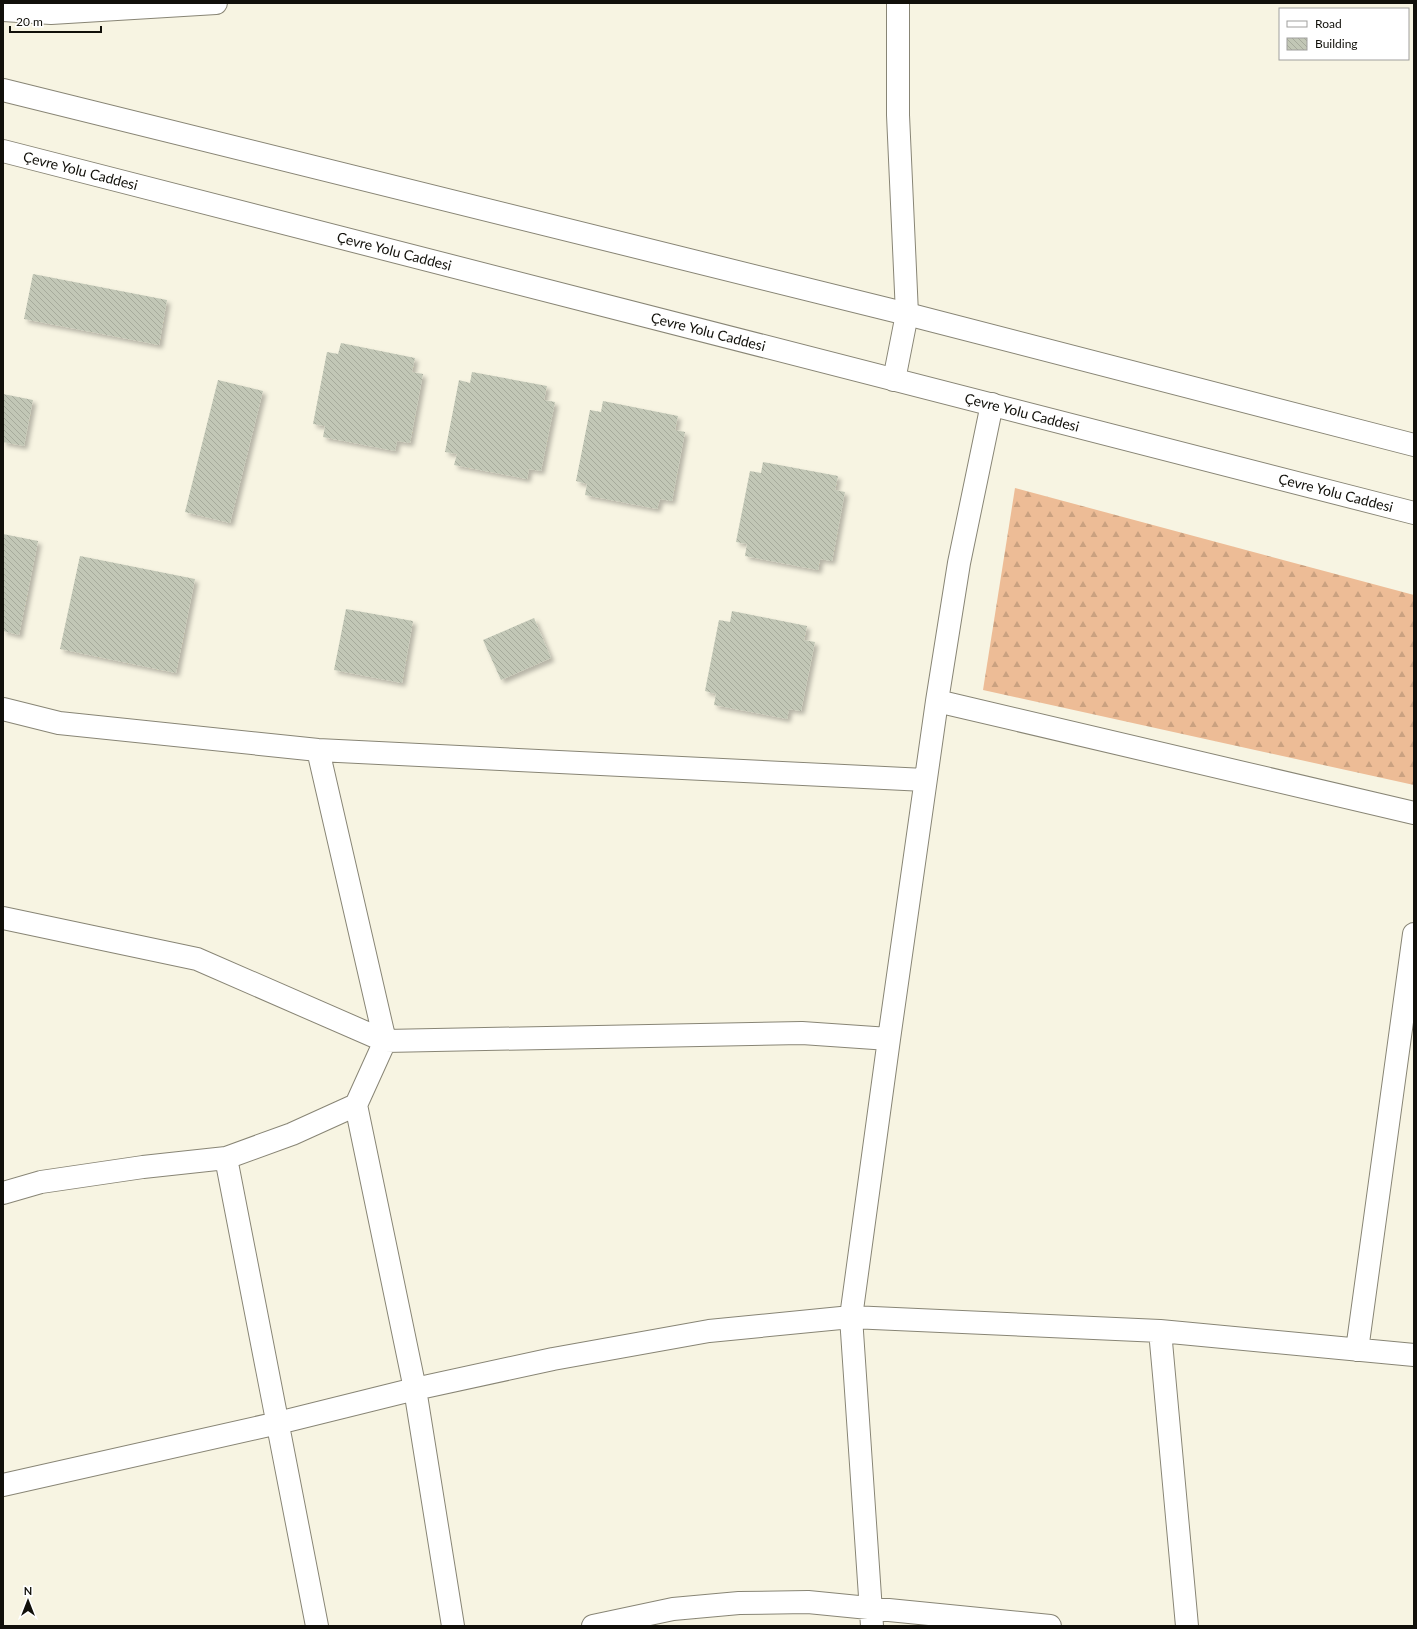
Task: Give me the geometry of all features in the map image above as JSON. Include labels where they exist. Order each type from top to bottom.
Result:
[{"type":"street","points":[[3,10],[51,13],[216,3]]},
{"type":"street","points":[[894,380],[907,314],[898,116],[898,3]]},
{"type":"street","points":[[3,90],[907,314],[1414,445]]},
{"type":"street","name":"Çevre Yolu Caddesi","points":[[3,151],[1414,513]]},
{"type":"street","points":[[872,1617],[851,1317],[937,701],[959,563],[992,404]]},
{"type":"street","points":[[937,701],[1414,813]]},
{"type":"street","points":[[3,709],[59,723],[318,750],[925,780]]},
{"type":"street","points":[[318,750],[385,1041],[356,1105],[415,1389],[453,1626]]},
{"type":"street","points":[[3,918],[197,959],[385,1041],[802,1033],[889,1039]]},
{"type":"street","points":[[1357,1350],[1414,934]]},
{"type":"street","points":[[3,1193],[41,1182],[226,1158],[292,1134],[356,1105]]},
{"type":"street","points":[[226,1158],[317,1626]]},
{"type":"street","points":[[3,1485],[415,1389],[553,1359],[709,1331],[851,1317],[1160,1331],[1414,1355]]},
{"type":"street","points":[[1160,1331],[1187,1626]]},
{"type":"street","points":[[593,1626],[673,1609],[739,1603],[808,1602],[872,1617],[1050,1626]]},
{"type":"green space","points":[[1015,488],[1414,595],[1414,785],[983,690]]},
{"type":"building","points":[[33,274],[167,300],[159,345],[24,319]]},
{"type":"building","points":[[341,343],[415,358],[412,372],[423,374],[410,443],[397,441],[395,451],[323,437],[325,426],[313,424],[327,352],[338,354]]},
{"type":"building","points":[[472,372],[547,386],[544,400],[555,402],[541,471],[529,469],[527,479],[454,465],[457,454],[445,452],[459,380],[470,383]]},
{"type":"building","points":[[218,380],[263,391],[230,523],[185,512]]},
{"type":"building","points":[[3,394],[33,400],[24,446],[3,442]]},
{"type":"building","points":[[603,401],[678,416],[675,430],[685,432],[672,501],[660,499],[657,509],[585,495],[587,484],[576,481],[590,410],[601,412]]},
{"type":"building","points":[[763,462],[838,476],[835,490],[845,492],[832,561],[820,559],[818,570],[745,556],[747,544],[736,542],[750,471],[761,473]]},
{"type":"building","points":[[3,534],[38,541],[19,635],[3,631]]},
{"type":"building","points":[[80,556],[195,579],[176,673],[60,649]]},
{"type":"building","points":[[346,609],[413,621],[402,683],[334,670]]},
{"type":"building","points":[[732,611],[807,626],[804,640],[815,642],[801,711],[789,709],[787,719],[714,705],[716,694],[705,691],[719,620],[730,622]]},
{"type":"building","points":[[534,618],[551,658],[501,680],[483,640]]}]
